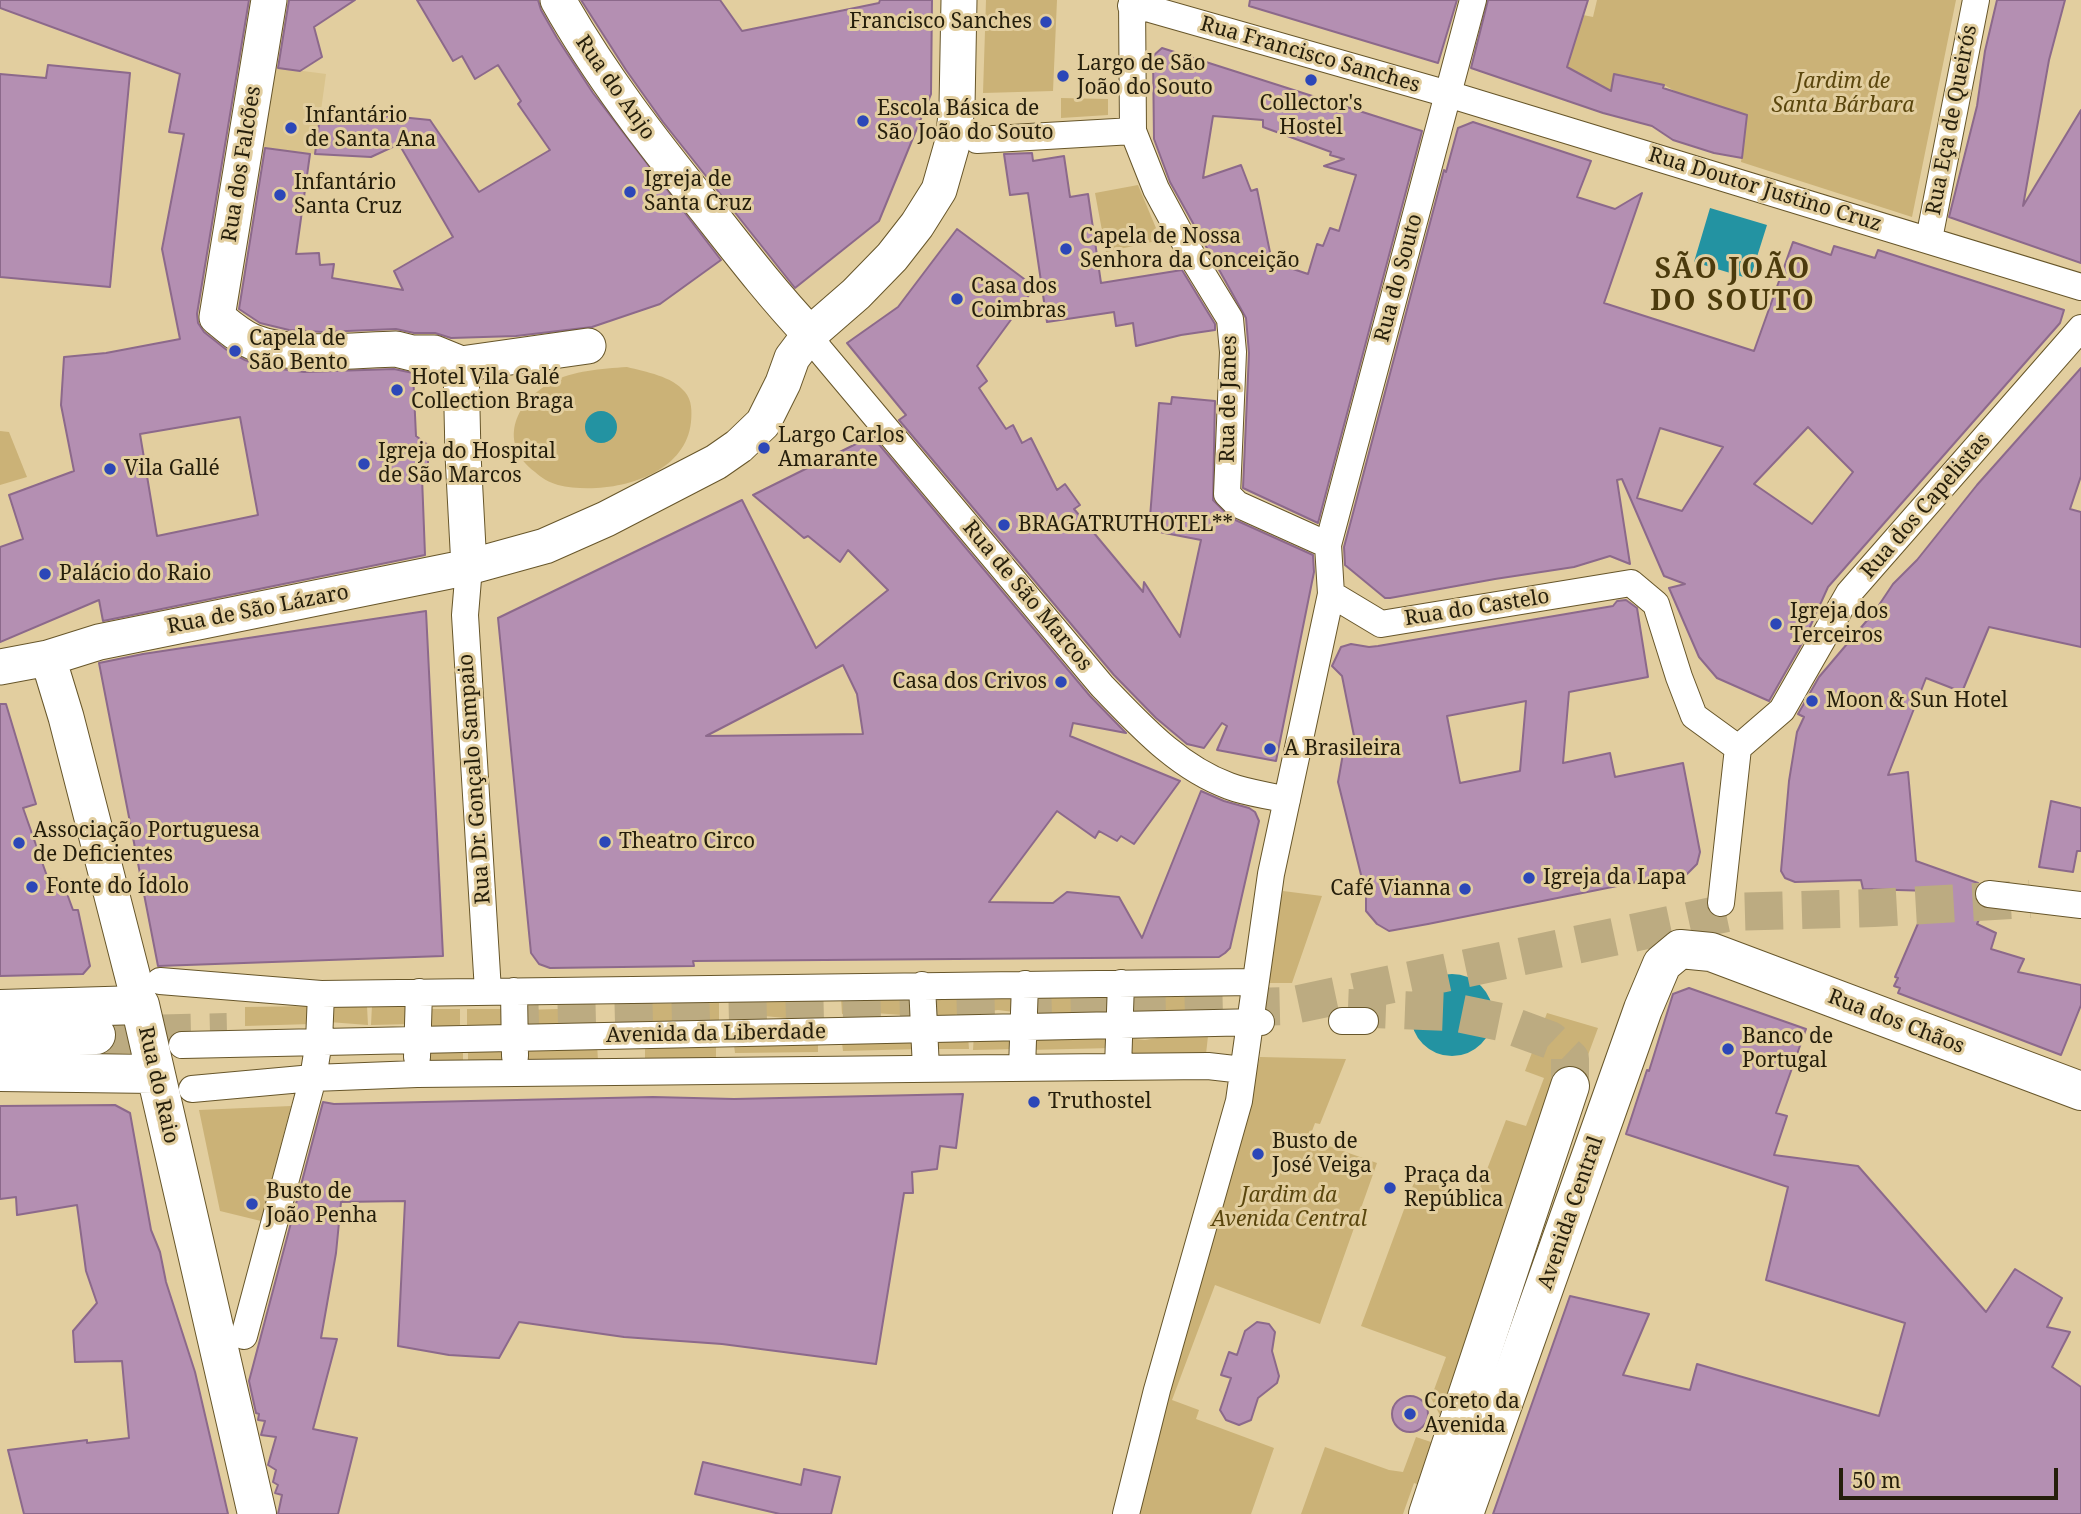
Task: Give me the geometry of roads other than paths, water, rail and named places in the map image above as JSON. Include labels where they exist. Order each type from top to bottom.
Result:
[{"type":"street","name":"Rua dos Falcões","points":[[269,0],[217,317],[236,333],[285,350],[396,349],[412,353],[434,352],[461,364]]},
{"type":"street","name":"Rua do Anjo","points":[[558,0],[576,32],[651,140],[783,306],[810,334]]},
{"type":"street","points":[[588,346],[461,364],[469,567],[545,546],[582,530],[716,462],[739,446],[763,423],[792,358],[810,334],[856,294],[892,257],[939,190],[953,141],[957,106],[959,0]]},
{"type":"street","name":"Rua do Souto","points":[[1328,551],[1473,0]]},
{"type":"street","name":"Rua Eça de Queirós","points":[[1929,239],[1976,0]]},
{"type":"street","points":[[977,140],[1132,122],[1131,3]]},
{"type":"street","name":"Rua Francisco Sanches","points":[[1131,3],[1448,94]]},
{"type":"street","name":"Rua Doutor Justino Cruz","points":[[1448,94],[2081,287]]},
{"type":"street","name":"Rua de Janes","points":[[1132,122],[1156,189],[1230,319],[1233,352],[1227,494],[1237,504],[1328,551]]},
{"type":"street","name":"Rua de São Marcos","points":[[810,334],[819,349],[1102,686],[1145,731],[1185,763],[1228,786],[1287,800]]},
{"type":"street","name":"Rua dos Capelistas","points":[[1738,748],[1782,710],[1849,593],[2074,337]]},
{"type":"street","points":[[1126,1514],[1188,1276],[1239,1101],[1243,1070],[1255,1022],[1254,982],[1271,874],[1331,594],[1328,551]]},
{"type":"street","name":"Rua de São Lázaro","points":[[0,667],[48,659],[99,642],[469,567]]},
{"type":"street","name":"Rua Dr. Gonçalo Sampaio","points":[[469,567],[465,615],[501,991],[514,1037],[516,1073]]},
{"type":"street","name":"Rua do Castelo","points":[[1331,594],[1381,624],[1635,575],[1656,604],[1694,716],[1738,748]]},
{"type":"street","name":"Rua do Raio","points":[[48,659],[150,993],[155,1074],[257,1514]]},
{"type":"street","points":[[1721,903],[1738,748]]},
{"type":"street","points":[[1989,894],[2081,905]]},
{"type":"street","name":"Avenida Central","points":[[1464,1514],[1643,1009],[1662,964],[1680,949],[1711,952]]},
{"type":"street","name":"Rua dos Chãos","points":[[1711,952],[2081,1091]]},
{"type":"street","points":[[0,1009],[150,993],[321,994],[1254,982]]},
{"type":"street","points":[[1118,1067],[1121,983]]},
{"type":"street","points":[[1022,1068],[1025,984]]},
{"type":"street","points":[[922,985],[926,1069]]},
{"type":"street","points":[[824,987],[826,1070]]},
{"type":"street","points":[[725,988],[725,1070]]},
{"type":"street","points":[[624,990],[625,1072]]},
{"type":"street","points":[[417,1074],[419,992]]},
{"type":"street","points":[[244,1336],[313,1078],[319,1041],[321,994]]},
{"type":"street","name":"Avenida da Liberdade","points":[[182,1045],[1255,1022]]},
{"type":"street","points":[[0,1037],[96,1035]]},
{"type":"street","points":[[192,1089],[313,1078],[417,1074],[1208,1066],[1243,1070]]},
{"type":"street","points":[[0,1072],[155,1074]]},
{"type":"street","points":[[1428,1514],[1570,1086]]},
{"type":"water","points":[[1710,208],[1767,225],[1750,279],[1694,262]]},
{"type":"water","points":[[601,411],[613,415],[617,427],[613,439],[601,443],[589,439],[585,427],[589,415]]},
{"type":"water","points":[[1452,974],[1468,977],[1481,986],[1490,999],[1493,1015],[1490,1031],[1481,1044],[1468,1053],[1452,1056],[1436,1053],[1423,1044],[1414,1031],[1411,1015],[1414,999],[1423,986],[1436,977]]},
{"type":"tunnel","points":[[501,1025],[1289,1006],[1731,912],[1874,908],[2030,899]]},
{"type":"tunnel","points":[[1348,1008],[1452,1012],[1501,1022],[1550,1040],[1570,1059],[1570,1086]]},
{"type":"tunnel","points":[[96,1035],[227,1032]]},
{"type":"place","name":"Francisco Sanches","points":[[1046,22]]},
{"type":"place","name":"Largo de São João do Souto","points":[[1063,76]]},
{"type":"place","name":"Collector's Hostel","points":[[1311,80]]},
{"type":"place","name":"Escola Básica de São João do Souto","points":[[863,121]]},
{"type":"place","name":"Infantário de Santa Ana","points":[[291,128]]},
{"type":"place","name":"Igreja de Santa Cruz","points":[[630,192]]},
{"type":"place","name":"Infantário Santa Cruz","points":[[280,195]]},
{"type":"place","name":"Capela de Nossa Senhora da Conceição","points":[[1066,249]]},
{"type":"place","name":"Casa dos Coimbras","points":[[957,299]]},
{"type":"place","name":"Capela de São Bento","points":[[235,351]]},
{"type":"place","name":"Hotel Vila Galé Collection Braga","points":[[397,390]]},
{"type":"place","name":"Largo Carlos Amarante","points":[[764,448]]},
{"type":"place","name":"Igreja do Hospital de São Marcos","points":[[364,464]]},
{"type":"place","name":"Vila Gallé","points":[[110,469]]},
{"type":"place","name":"BRAGATRUTHOTEL**","points":[[1004,525]]},
{"type":"place","name":"Palácio do Raio","points":[[45,574]]},
{"type":"place","name":"Igreja dos Terceiros","points":[[1776,624]]},
{"type":"place","name":"Casa dos Crivos","points":[[1061,682]]},
{"type":"place","name":"Moon & Sun Hotel","points":[[1812,701]]},
{"type":"place","name":"A Brasileira","points":[[1270,749]]},
{"type":"place","name":"Theatro Circo","points":[[605,842]]},
{"type":"place","name":"Associação Portuguesa de Deficientes","points":[[19,843]]},
{"type":"place","name":"Igreja da Lapa","points":[[1529,878]]},
{"type":"place","name":"Fonte do Ídolo","points":[[32,887]]},
{"type":"place","name":"Café Vianna","points":[[1465,889]]},
{"type":"place","name":"Banco de Portugal","points":[[1728,1049]]},
{"type":"place","name":"Truthostel","points":[[1034,1102]]},
{"type":"place","name":"Busto de José Veiga","points":[[1258,1154]]},
{"type":"place","name":"Praça da República","points":[[1390,1188]]},
{"type":"place","name":"Busto de João Penha","points":[[252,1204]]},
{"type":"place","name":"Coreto da Avenida","points":[[1410,1414]]},
{"type":"district","name":"SÃO JOÃO DO SOUTO","points":[[1733,286]]},
{"type":"park label","name":"Jardim de Santa Bárbara","points":[[1843,94]]},
{"type":"park label","name":"Jardim da Avenida Central","points":[[1289,1208]]}]
